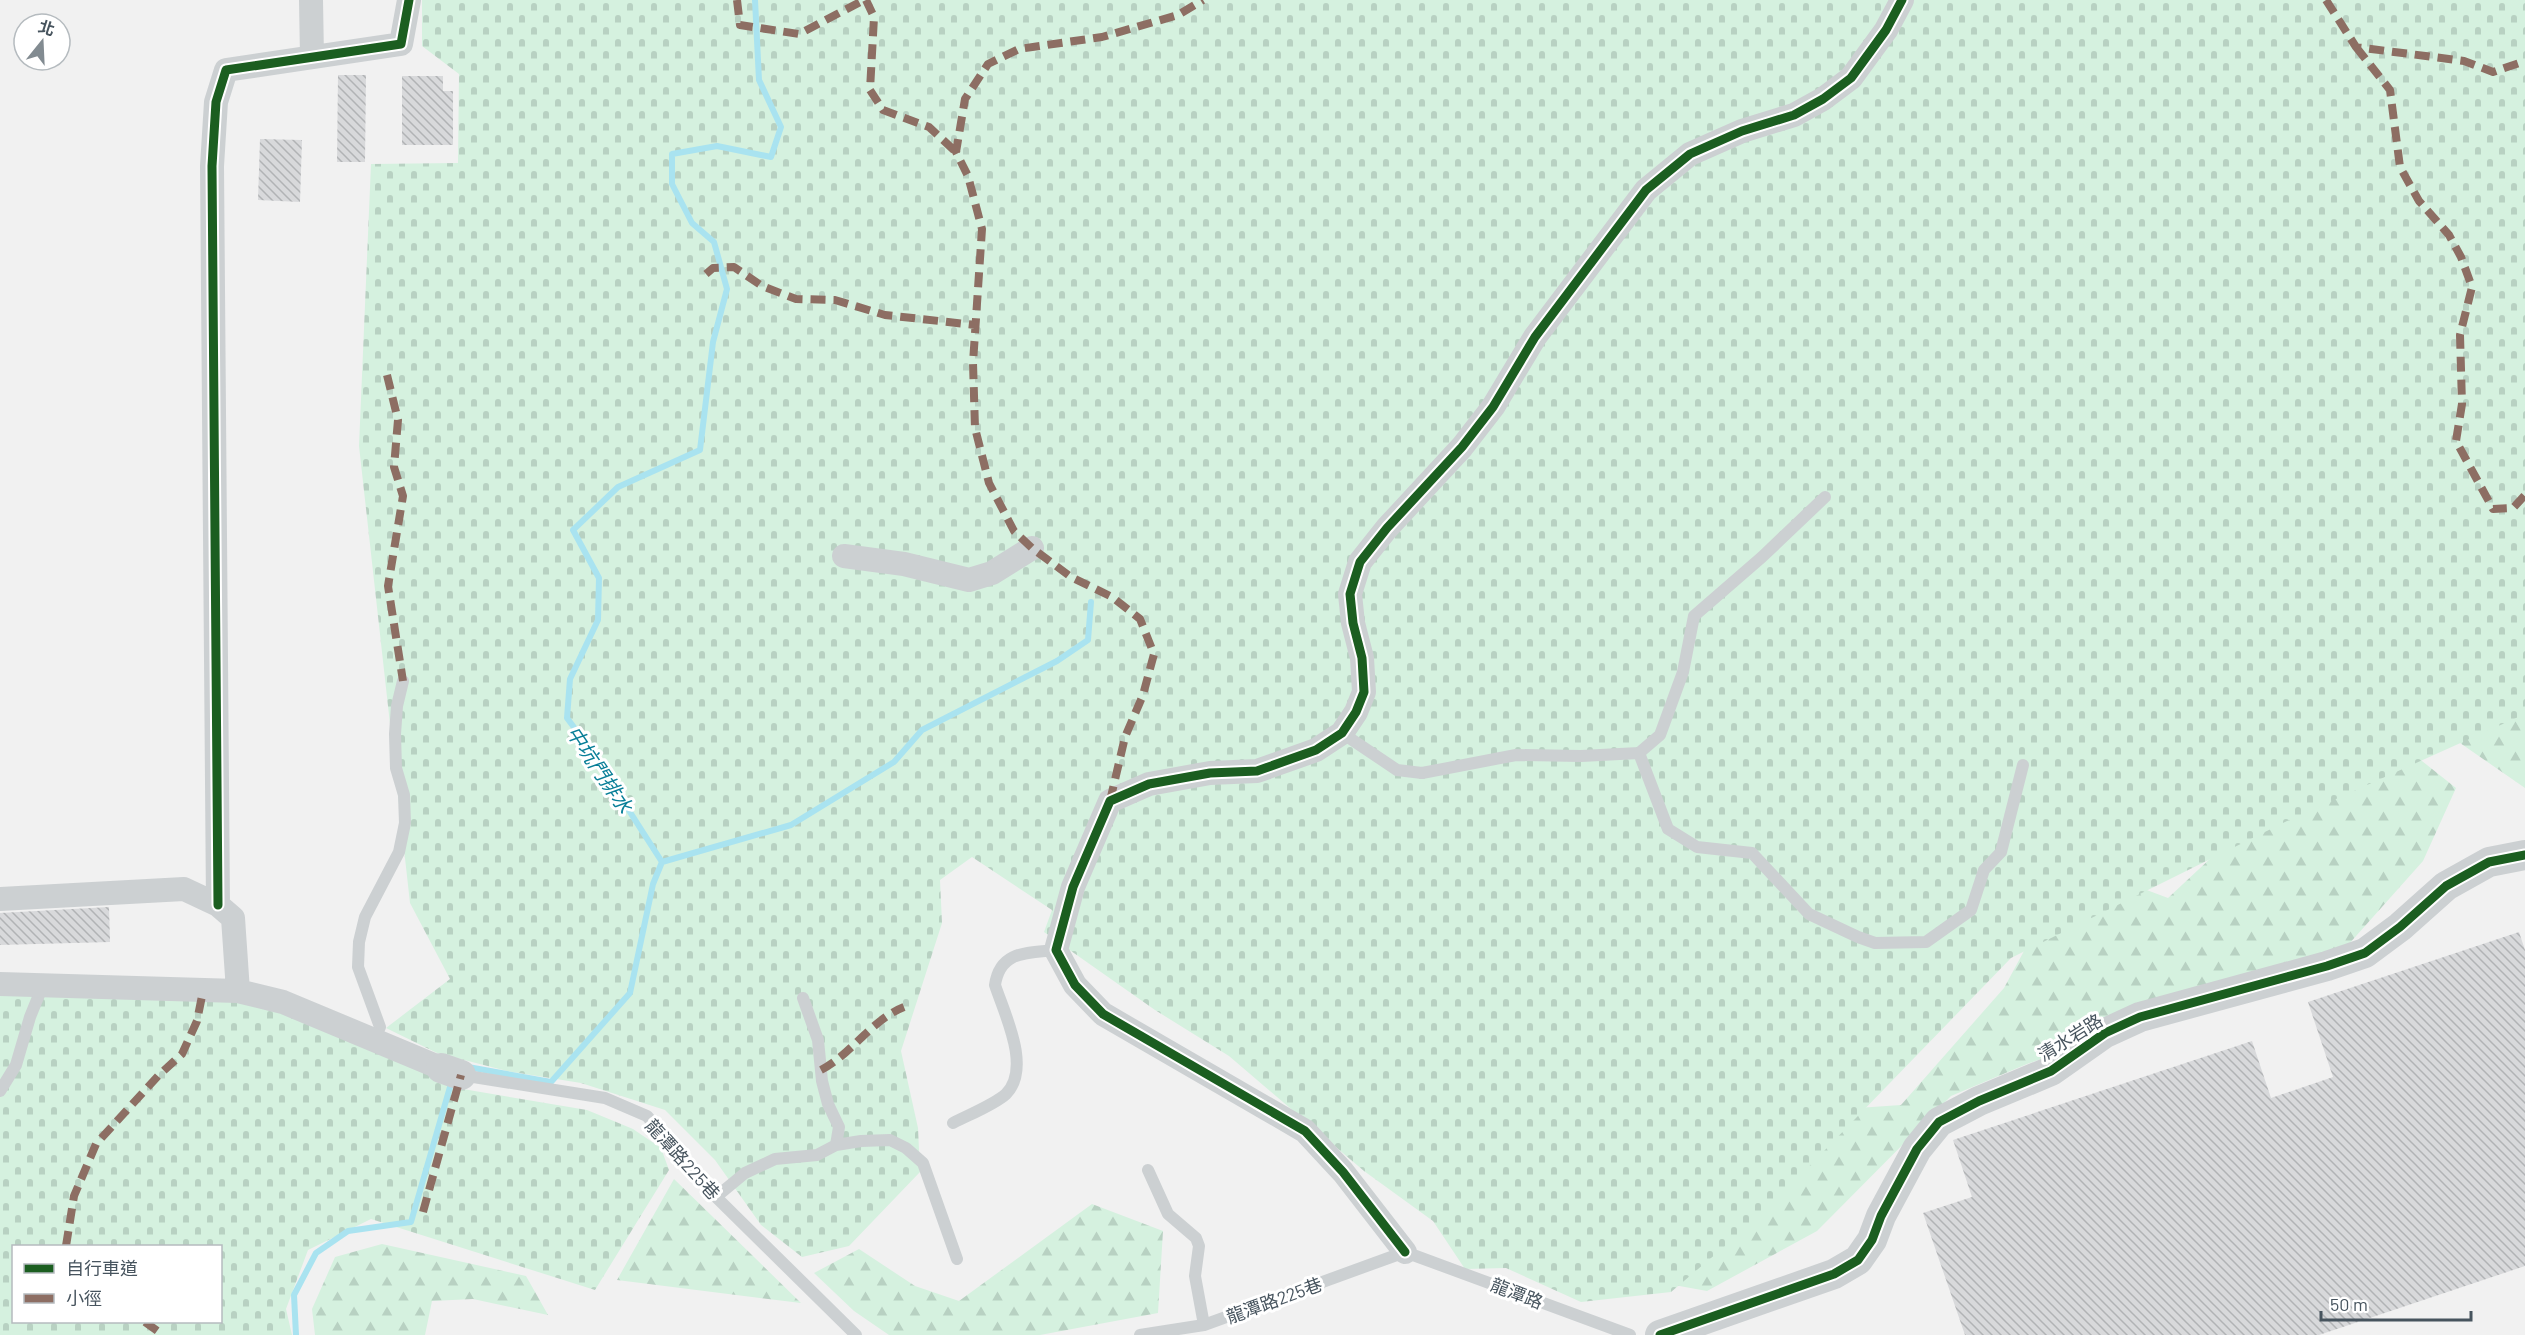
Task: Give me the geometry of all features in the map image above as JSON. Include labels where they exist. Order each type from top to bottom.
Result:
[{"type":"street","points":[[311,0],[312,57]]},
{"type":"street","points":[[218,905],[212,166],[216,102],[226,70],[401,44],[409,0]]},
{"type":"street","points":[[1404,1252],[1343,1172],[1305,1131],[1103,1014],[1075,985],[1056,950],[1073,887],[1110,801],[1149,784],[1210,773],[1257,771],[1316,750],[1342,733],[1356,712],[1364,692],[1362,658],[1353,623],[1350,594],[1360,562],[1387,528],[1462,447],[1493,407],[1535,337],[1646,190],[1690,154],[1742,131],[1794,115],[1823,99],[1851,78],[1886,30],[1902,0]]},
{"type":"street","points":[[844,556],[904,564],[969,580],[992,573],[1032,548]]},
{"type":"street","name":"清水岩路","points":[[1660,1335],[1834,1274],[1858,1260],[1872,1240],[1881,1216],[1917,1149],[1939,1122],[1979,1101],[2051,1071],[2105,1033],[2140,1017],[2327,966],[2365,953],[2400,927],[2446,886],[2489,862],[2525,855]]},
{"type":"street","points":[[0,899],[183,889],[218,905],[232,918],[238,991]]},
{"type":"street","points":[[0,984],[238,991],[283,1002],[451,1071]]},
{"type":"lane","points":[[1342,733],[1397,770],[1422,773],[1516,755],[1581,756],[1639,753],[1660,735],[1683,672],[1694,616],[1762,557],[1825,497]]},
{"type":"lane","points":[[374,1041],[380,1027],[358,967],[359,942],[365,917],[399,852],[405,823],[404,795],[396,768],[395,734],[397,706],[403,681]]},
{"type":"lane","points":[[1639,753],[1668,829],[1697,847],[1752,853],[1809,914],[1875,943],[1926,942],[1971,910],[1984,870],[2001,852],[2023,765]]},
{"type":"lane","points":[[953,1123],[1005,1095],[1016,1073],[1017,1052],[995,985],[996,974],[1002,965],[1016,955],[1056,950]]},
{"type":"lane","points":[[0,1090],[16,1065],[30,1017],[43,985]]},
{"type":"lane","points":[[803,998],[819,1040],[822,1081],[828,1104],[839,1127],[836,1145]]},
{"type":"lane","name":"龍潭路225巷","points":[[451,1071],[605,1098],[647,1116],[716,1197],[856,1335]]},
{"type":"lane","points":[[716,1197],[745,1173],[775,1159],[817,1155],[836,1145],[890,1140],[906,1148],[923,1162],[957,1259]]},
{"type":"lane","points":[[1148,1170],[1168,1214],[1196,1238],[1199,1246],[1195,1276],[1204,1325]]},
{"type":"lane","name":"龍潭路225巷","points":[[1140,1335],[1204,1325],[1404,1252]]},
{"type":"lane","name":"龍潭路","points":[[1404,1252],[1630,1335]]},
{"type":"green space","points":[[422,0],[2525,0],[2525,714],[2287,821],[2011,958],[1764,1213],[1671,1292],[1581,1302],[1506,1268],[1465,1269],[1433,1221],[1364,1171],[1229,1056],[1155,1010],[1044,932],[1052,910],[972,857],[940,880],[942,923],[901,1051],[918,1128],[920,1172],[849,1246],[802,1257],[761,1225],[715,1160],[665,1110],[581,1083],[507,1071],[437,1053],[386,1028],[450,979],[410,903],[359,446],[371,164],[458,163],[459,74],[422,46]]},
{"type":"green space","points":[[2525,667],[2525,788],[2385,691]]},
{"type":"green space","points":[[2364,715],[2456,788],[2423,861],[2340,954],[2027,1064],[1951,1096],[1817,1231],[1707,1291],[1558,1264],[1799,1112],[1901,1105],[2004,988],[2072,862],[2168,898]]},
{"type":"green space","points":[[0,984],[270,996],[457,1088],[587,1110],[633,1129],[661,1148],[669,1170],[595,1290],[371,1219],[308,1250],[286,1309],[292,1335],[0,1335]]},
{"type":"green space","points":[[674,1179],[801,1303],[617,1280]]},
{"type":"green space","points":[[1092,1204],[1163,1231],[1158,1313],[1040,1335],[889,1335],[854,1311],[814,1273],[859,1249],[915,1286],[959,1301]]},
{"type":"green space","points":[[382,1244],[526,1276],[548,1315],[473,1299],[432,1301],[425,1335],[315,1335],[312,1309],[335,1257]]},
{"type":"building","points":[[338,75],[366,75],[365,162],[337,162]]},
{"type":"building","points":[[402,76],[443,76],[443,91],[453,91],[453,145],[402,145]]},
{"type":"building","points":[[260,139],[302,140],[300,202],[258,200]]},
{"type":"building","points":[[109,907],[110,942],[0,945],[0,913]]},
{"type":"building","points":[[2519,932],[2525,950],[2525,1266],[2319,1335],[1965,1335],[1923,1213],[1972,1197],[1953,1140],[2252,1041],[2271,1098],[2333,1077],[2308,1002]]},
{"type":"waterway","name":"中坑門排水","points":[[468,1067],[551,1082],[630,993],[653,884],[662,862],[585,742],[567,718],[570,679],[598,620],[599,578],[573,530],[618,487],[700,450],[713,342],[727,289],[714,242],[692,223],[672,184],[672,154],[717,146],[771,157],[781,127],[759,80],[755,0]]},
{"type":"waterway","points":[[662,862],[791,825],[894,762],[922,730],[1057,661],[1088,640],[1091,602]]},
{"type":"waterway","name":"中坑門排水","points":[[296,1335],[294,1295],[316,1253],[348,1231],[411,1222],[452,1080]]},
{"type":"marked path","points":[[737,0],[740,25],[799,34],[864,0]]},
{"type":"marked path","points":[[866,0],[874,17],[870,90],[883,110],[929,127],[956,152]]},
{"type":"marked path","points":[[1110,801],[1125,737],[1143,695],[1154,654],[1140,619],[1112,597],[1071,577],[1032,548],[1014,531],[989,483],[975,428],[973,363],[982,229],[968,176],[956,152],[965,99],[988,64],[1019,49],[1102,37],[1178,15],[1203,0]]},
{"type":"marked path","points":[[2326,0],[2356,47],[2464,61],[2493,72],[2525,61]]},
{"type":"marked path","points":[[2356,47],[2390,90],[2400,167],[2419,201],[2449,235],[2461,257],[2472,287],[2460,335],[2462,404],[2456,441],[2493,509],[2513,508],[2525,495]]},
{"type":"marked path","points":[[706,274],[713,268],[734,267],[762,286],[796,299],[835,300],[885,315],[975,325]]},
{"type":"marked path","points":[[387,375],[398,420],[394,467],[403,496],[388,586],[403,681]]},
{"type":"marked path","points":[[66,1245],[74,1196],[96,1144],[158,1076],[182,1054],[197,1021],[203,991]]},
{"type":"marked path","points":[[821,1070],[842,1055],[881,1020],[904,1007]]},
{"type":"marked path","points":[[423,1212],[461,1075]]},
{"type":"marked path","points":[[146,1323],[163,1335]]},
{"type":"cycle path","points":[[218,905],[212,166],[216,102],[226,70],[401,44],[409,0]]},
{"type":"cycle path","points":[[1405,1252],[1343,1172],[1305,1131],[1103,1014],[1075,985],[1056,950],[1073,887],[1110,801],[1149,784],[1210,773],[1257,771],[1316,750],[1342,733],[1356,712],[1364,692],[1362,658],[1353,623],[1350,594],[1360,562],[1387,528],[1462,447],[1493,407],[1535,337],[1646,190],[1690,154],[1742,131],[1794,115],[1823,99],[1851,78],[1886,30],[1902,0]]},
{"type":"cycle path","points":[[1660,1335],[1834,1274],[1858,1260],[1872,1240],[1881,1216],[1917,1149],[1939,1122],[1979,1101],[2051,1071],[2105,1033],[2140,1017],[2327,966],[2365,953],[2400,927],[2446,886],[2489,862],[2525,855]]}]
